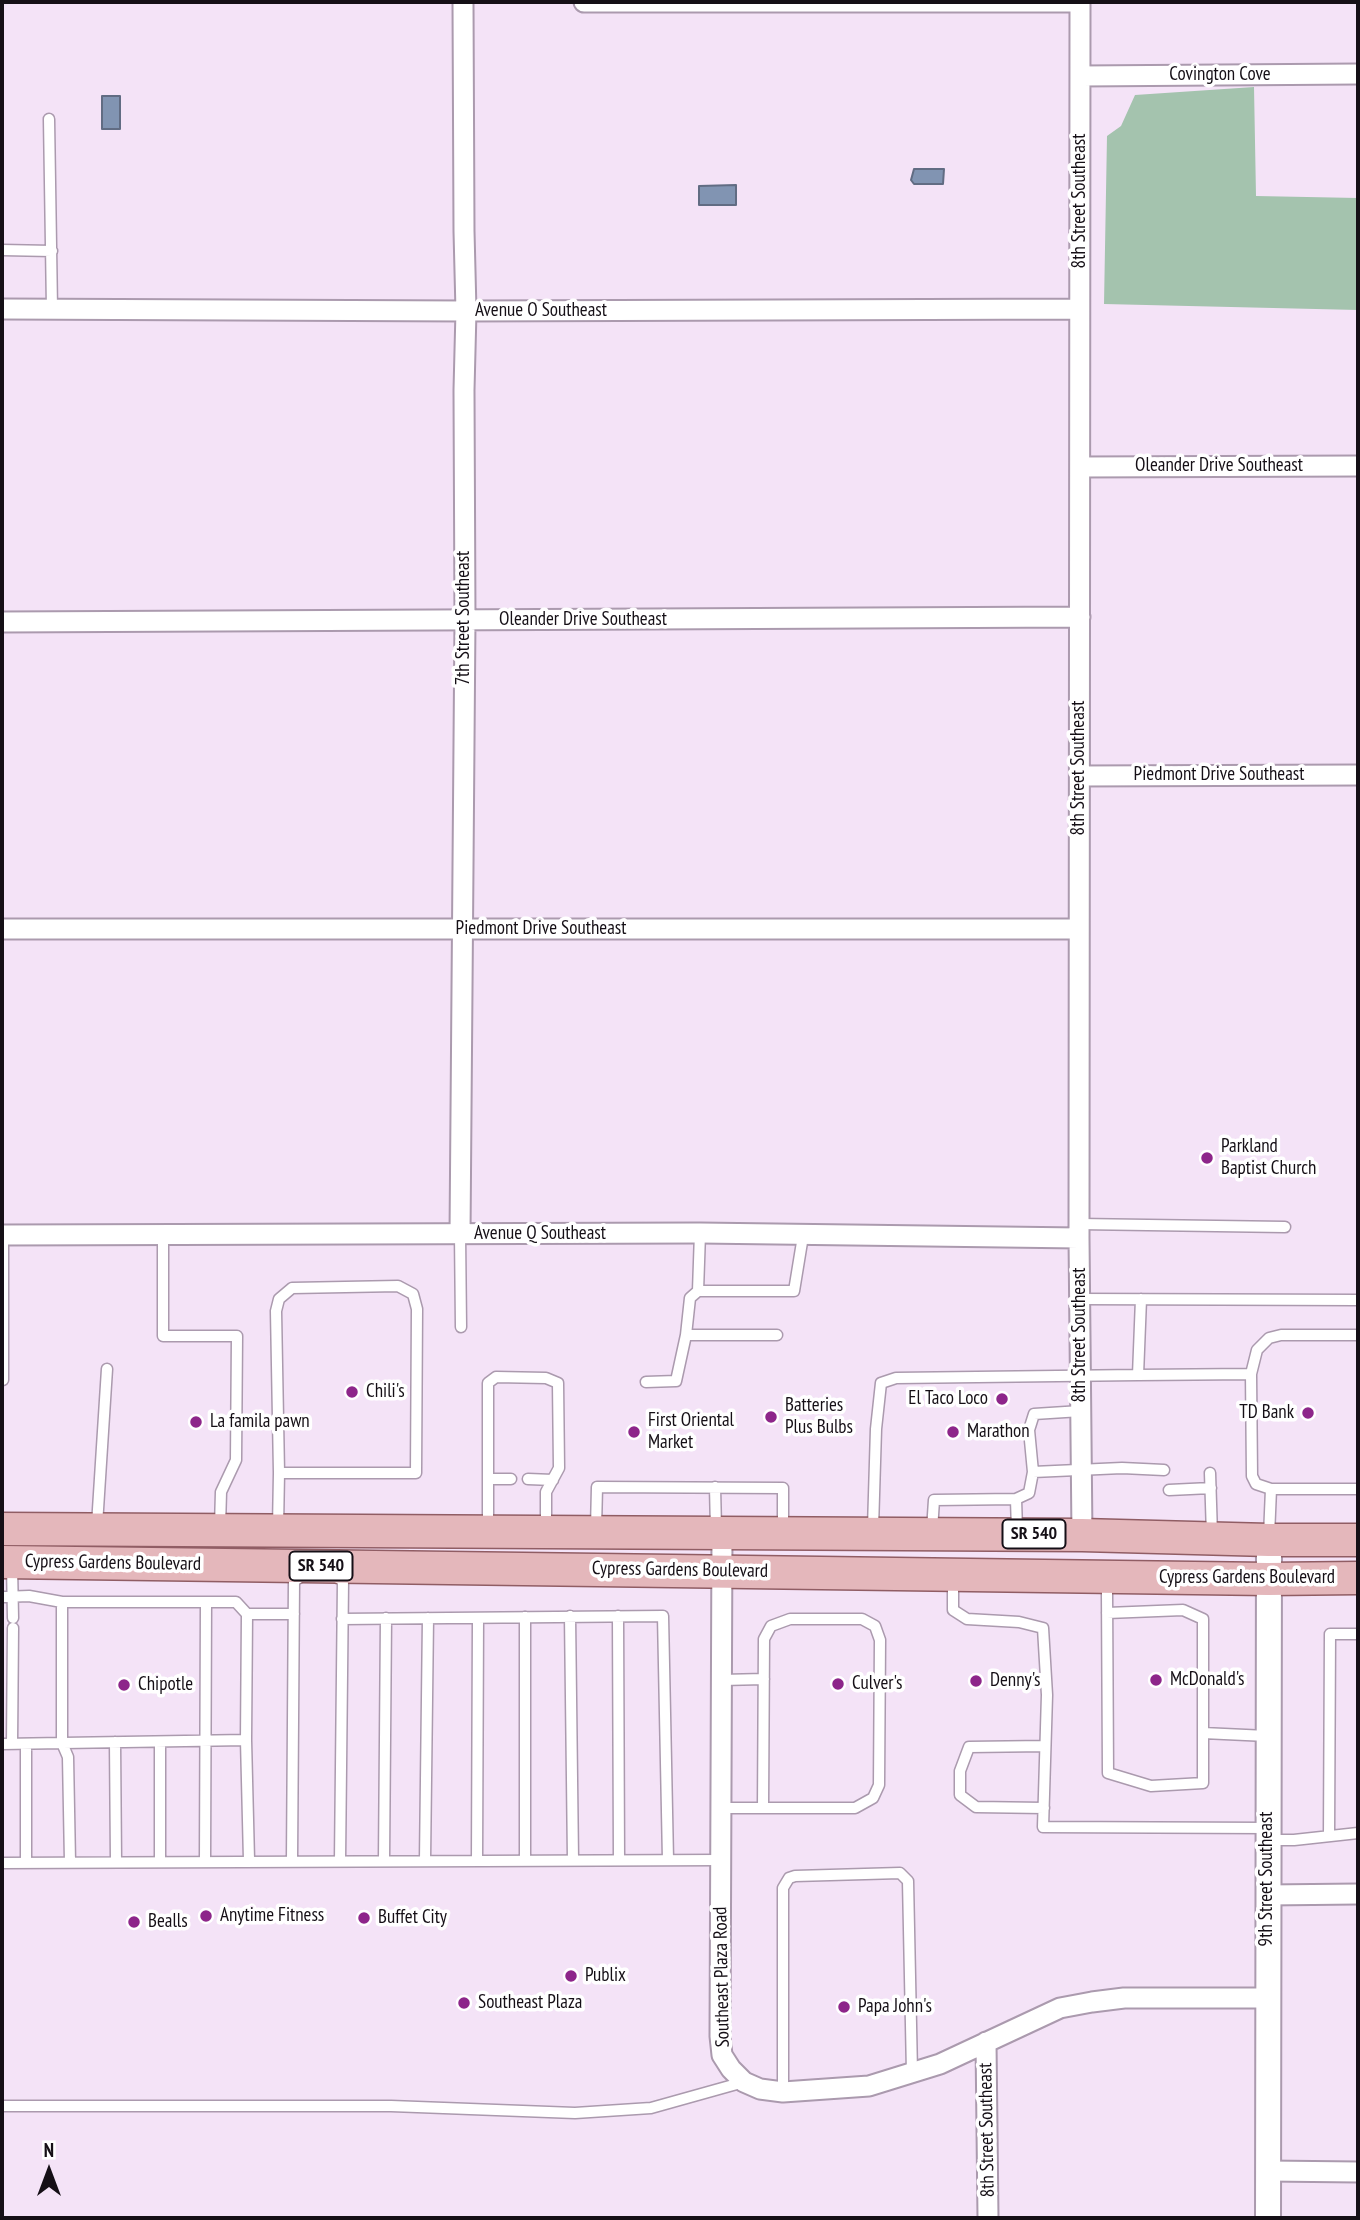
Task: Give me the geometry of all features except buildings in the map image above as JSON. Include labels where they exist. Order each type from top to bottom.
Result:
[{"type":"main road","name":"Cypress Gardens Boulevard","points":[[2,1529],[1017,1534],[1269,1541],[1358,1540]]},
{"type":"main road","points":[[57,1563],[99,1551],[118,1549],[240,1547],[270,1538],[278,1531]]},
{"type":"main road","points":[[319,1566],[327,1553],[428,1531]]},
{"type":"main road","points":[[964,1574],[998,1552],[1071,1544],[1082,1535]]},
{"type":"main road","name":"Cypress Gardens Boulevard","points":[[7,1562],[1268,1580],[1358,1578]]},
{"type":"street","name":"7th Street Southeast","points":[[460,1234],[466,311],[463,2]]},
{"type":"street","points":[[584,2],[1080,2]]},
{"type":"street","name":"8th Street Southeast","points":[[1080,2],[1079,1231],[1082,1535]]},
{"type":"street","name":"Covington Cove","points":[[1081,76],[1358,74]]},
{"type":"street","name":"Avenue O Southeast","points":[[2,309],[1079,309]]},
{"type":"street","name":"Oleander Drive Southeast","points":[[1081,467],[1358,466]]},
{"type":"street","name":"Oleander Drive Southeast","points":[[2,622],[1080,617]]},
{"type":"street","name":"Piedmont Drive Southeast","points":[[1080,776],[1358,775]]},
{"type":"street","name":"Piedmont Drive Southeast","points":[[2,929],[1079,929]]},
{"type":"street","name":"Avenue Q Southeast","points":[[3,1234],[700,1233],[803,1236],[1079,1231]]},
{"type":"street","name":"Southeast Plaza Road","points":[[719,1533],[722,1571],[720,2036],[722,2055],[744,2082]]},
{"type":"street","name":"9th Street Southeast","points":[[1268,2218],[1269,1541]]},
{"type":"street","points":[[1267,1895],[1358,1894]]},
{"type":"street","points":[[744,2082],[760,2089],[783,2092],[869,2086],[912,2074],[1060,2008],[1092,2001],[1124,1998],[1267,1998]]},
{"type":"street","name":"8th Street Southeast","points":[[986,2042],[988,2218]]},
{"type":"street","points":[[1268,2171],[1358,2172]]},
{"type":"lane","points":[[49,118],[52,309]]},
{"type":"lane","points":[[2,250],[51,251]]},
{"type":"lane","points":[[1079,1231],[1285,1227]]},
{"type":"lane","points":[[698,1291],[700,1233]]},
{"type":"lane","points":[[3,1234],[3,1380]]},
{"type":"lane","points":[[163,1234],[163,1336],[237,1336],[236,1460],[221,1492],[220,1530]]},
{"type":"lane","points":[[460,1234],[461,1327]]},
{"type":"lane","points":[[646,1382],[676,1381],[686,1335],[690,1298],[698,1291],[794,1291],[803,1236]]},
{"type":"lane","points":[[278,1531],[276,1311],[279,1299],[292,1288],[398,1286],[413,1294],[417,1309],[416,1472],[279,1472]]},
{"type":"lane","points":[[1080,1299],[1358,1300]]},
{"type":"lane","points":[[1138,1375],[1141,1299]]},
{"type":"lane","points":[[686,1335],[777,1335]]},
{"type":"lane","points":[[1358,1335],[1281,1335],[1269,1338],[1256,1350],[1251,1374],[1252,1476],[1256,1484],[1271,1489],[1358,1489]]},
{"type":"lane","points":[[96,1529],[107,1369]]},
{"type":"lane","points":[[873,1534],[876,1429],[881,1383],[896,1378],[1251,1374]]},
{"type":"lane","points":[[488,1532],[488,1383],[496,1377],[546,1378],[558,1383],[559,1468],[546,1492],[546,1532]]},
{"type":"lane","points":[[931,1534],[934,1500],[1016,1499],[1029,1493],[1033,1472],[1029,1430],[1034,1415],[1081,1411]]},
{"type":"lane","points":[[1033,1472],[1081,1472],[1122,1468],[1164,1470]]},
{"type":"lane","points":[[1210,1473],[1212,1539]]},
{"type":"lane","points":[[488,1479],[511,1479]]},
{"type":"lane","points":[[528,1479],[553,1480]]},
{"type":"lane","points":[[596,1532],[597,1487],[783,1488],[783,1533]]},
{"type":"lane","points":[[715,1488],[719,1533]]},
{"type":"lane","points":[[1170,1490],[1211,1489]]},
{"type":"lane","points":[[1269,1541],[1271,1489]]},
{"type":"lane","points":[[1016,1499],[1017,1534]]},
{"type":"lane","points":[[7,1562],[7,1597],[13,1623],[13,1691],[6,1707],[7,1744],[246,1740]]},
{"type":"lane","points":[[292,1860],[294,1581],[319,1566],[343,1581],[340,1860]]},
{"type":"lane","points":[[964,1574],[953,1610],[967,1619],[1019,1622],[1043,1628],[1047,1695],[1043,1827],[1329,1836],[1358,1833]]},
{"type":"lane","points":[[1107,1576],[1107,1614],[1108,1773],[1151,1786],[1203,1783],[1203,1619],[1183,1610],[1107,1614]]},
{"type":"lane","points":[[7,1597],[62,1602],[236,1602],[247,1614],[249,1860]]},
{"type":"lane","points":[[62,1602],[62,1744],[68,1757],[70,1862]]},
{"type":"lane","points":[[205,1861],[206,1602]]},
{"type":"lane","points":[[247,1614],[294,1614]]},
{"type":"lane","points":[[570,1616],[573,1860]]},
{"type":"lane","points":[[618,1616],[619,1860]]},
{"type":"lane","points":[[342,1619],[663,1616],[668,1860]]},
{"type":"lane","points":[[525,1617],[525,1860]]},
{"type":"lane","points":[[384,1860],[386,1618]]},
{"type":"lane","points":[[425,1860],[428,1618]]},
{"type":"lane","points":[[477,1860],[478,1618]]},
{"type":"lane","points":[[721,1808],[763,1808],[856,1808],[873,1798],[879,1785],[880,1640],[875,1626],[862,1619],[790,1619],[771,1626],[764,1639],[763,1808]]},
{"type":"lane","points":[[1329,1836],[1330,1634],[1358,1634]]},
{"type":"lane","points":[[722,1680],[764,1679]]},
{"type":"lane","points":[[1203,1733],[1267,1736]]},
{"type":"lane","points":[[115,1742],[116,1862]]},
{"type":"lane","points":[[160,1742],[160,1861]]},
{"type":"lane","points":[[26,1744],[26,1862]]},
{"type":"lane","points":[[1044,1808],[976,1807],[960,1795],[960,1771],[969,1747],[1045,1746]]},
{"type":"lane","points":[[2,1863],[721,1860]]},
{"type":"lane","points":[[783,2092],[783,1888],[789,1878],[795,1875],[900,1873],[908,1881],[912,2074]]},
{"type":"lane","points":[[2,2106],[391,2106],[575,2113],[651,2108],[744,2082]]},
{"type":"green space","points":[[1254,87],[1256,196],[1358,198],[1358,310],[1104,304],[1107,136],[1121,126],[1135,95]]},
{"type":"water","points":[[102,96],[120,96],[120,129],[102,129]]},
{"type":"water","points":[[914,169],[944,169],[943,184],[914,184],[911,180]]},
{"type":"water","points":[[736,185],[736,205],[699,205],[699,186]]},
{"type":"place","name":"Parkland Baptist Church","points":[[1207,1158]]},
{"type":"place","name":"Chili's","points":[[352,1392]]},
{"type":"place","name":"El Taco Loco","points":[[1002,1399]]},
{"type":"place","name":"TD Bank","points":[[1308,1413]]},
{"type":"place","name":"Batteries Plus Bulbs","points":[[771,1417]]},
{"type":"place","name":"La famila pawn","points":[[196,1422]]},
{"type":"place","name":"First Oriental Market","points":[[634,1432]]},
{"type":"place","name":"Marathon","points":[[953,1432]]},
{"type":"place","name":"McDonald's","points":[[1156,1680]]},
{"type":"place","name":"Denny's","points":[[976,1681]]},
{"type":"place","name":"Culver's","points":[[838,1684]]},
{"type":"place","name":"Chipotle","points":[[124,1685]]},
{"type":"place","name":"Anytime Fitness","points":[[206,1916]]},
{"type":"place","name":"Buffet City","points":[[364,1918]]},
{"type":"place","name":"Bealls","points":[[134,1922]]},
{"type":"place","name":"Publix","points":[[571,1976]]},
{"type":"place","name":"Southeast Plaza","points":[[464,2003]]},
{"type":"place","name":"Papa John's","points":[[844,2007]]}]
